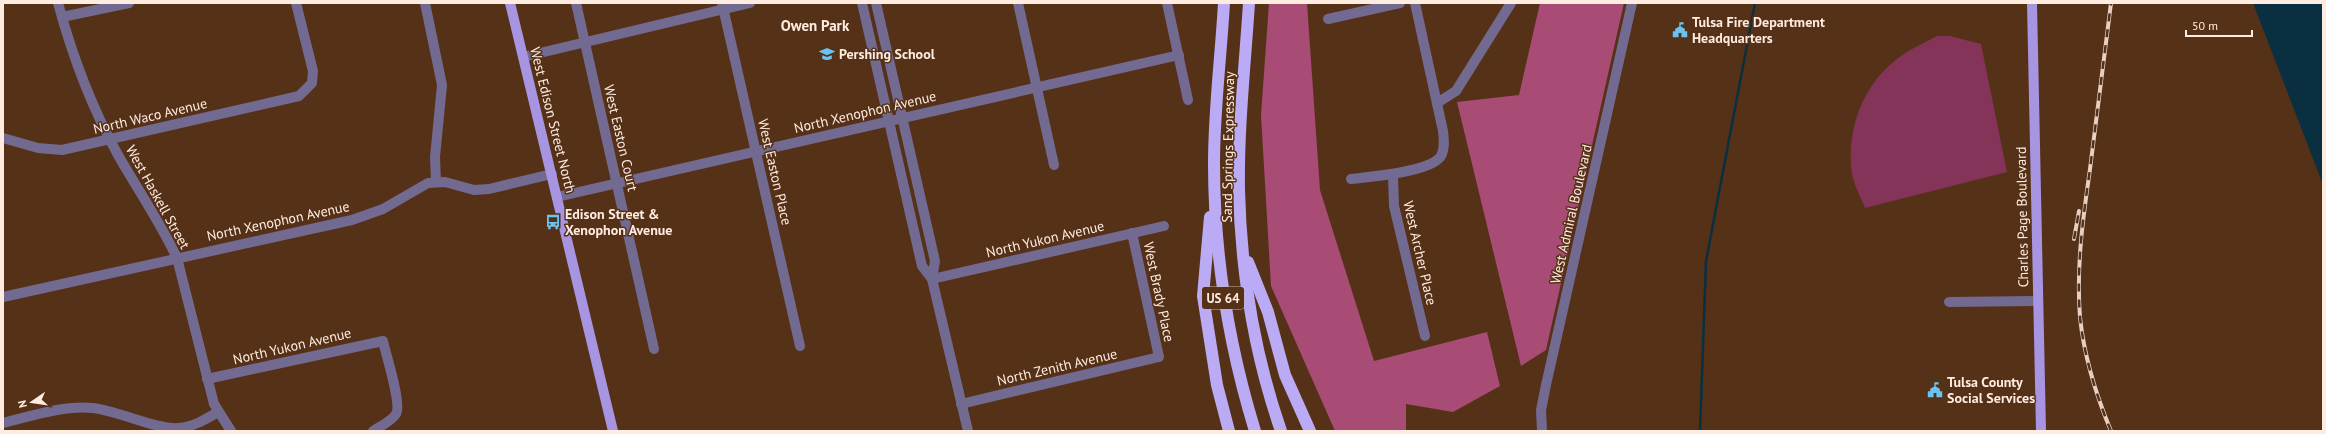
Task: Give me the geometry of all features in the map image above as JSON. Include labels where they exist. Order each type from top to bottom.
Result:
[{"type":"highway","name":"Sand Springs Expressway","points":[[1224,3],[1214,162],[1218,254],[1224,302],[1234,355],[1256,431]]},
{"type":"highway","name":"Sand Springs Expressway","points":[[1249,3],[1239,173],[1242,248],[1254,330],[1266,384],[1281,431]]},
{"type":"highway","points":[[1214,162],[1203,296],[1217,385],[1229,431]]},
{"type":"highway","points":[[1242,248],[1268,312],[1286,375],[1310,431]]},
{"type":"main road","name":"West Edison Street North","points":[[510,3],[613,431]]},
{"type":"main road","name":"Charles Page Boulevard","points":[[2032,3],[2041,431]]},
{"type":"street","name":"West Haskell Street","points":[[58,3],[76,60],[109,139],[167,236],[177,258],[207,379],[218,412],[231,431]]},
{"type":"street","points":[[62,17],[129,3]]},
{"type":"street","name":"North Waco Avenue","points":[[3,138],[38,148],[54,150],[109,139],[304,94],[312,83],[313,71],[296,3]]},
{"type":"street","points":[[425,3],[442,85],[435,157],[436,182],[445,182],[474,190],[489,189],[552,174]]},
{"type":"street","name":"West Easton Court","points":[[576,3],[654,349]]},
{"type":"street","points":[[523,57],[723,6],[750,3]]},
{"type":"street","points":[[862,3],[922,266],[932,279]]},
{"type":"street","points":[[876,3],[935,262],[932,279],[968,431]]},
{"type":"street","points":[[1018,3],[1054,165]]},
{"type":"street","points":[[1167,3],[1188,100]]},
{"type":"street","points":[[1328,19],[1400,3]]},
{"type":"street","points":[[1351,179],[1393,176],[1435,161],[1443,150],[1444,138],[1415,3]]},
{"type":"street","points":[[1437,103],[1456,92],[1510,3]]},
{"type":"street","name":"West Admiral Boulevard","points":[[1542,431],[1541,410],[1546,385],[1632,3]]},
{"type":"street","name":"West Easton Place","points":[[723,6],[800,346]]},
{"type":"street","name":"North Xenophon Avenue","points":[[557,197],[1179,55]]},
{"type":"street","name":"West Archer Place","points":[[1393,176],[1394,206],[1425,336]]},
{"type":"street","name":"North Xenophon Avenue","points":[[3,297],[368,215],[392,205],[428,183],[436,182]]},
{"type":"street","name":"North Yukon Avenue","points":[[932,279],[1164,226]]},
{"type":"street","name":"West Brady Place","points":[[1132,234],[1159,357]]},
{"type":"street","points":[[1949,302],[2038,301]]},
{"type":"street","name":"North Yukon Avenue","points":[[207,379],[383,341],[396,398],[397,412],[393,418],[373,431]]},
{"type":"street","name":"North Zenith Avenue","points":[[961,404],[1159,357]]},
{"type":"street","points":[[3,423],[50,412],[92,408],[126,415],[169,428],[179,428],[196,424],[218,412]]},
{"type":"shaded area","points":[[1269,3],[1307,3],[1320,190],[1374,361],[1487,332],[1500,386],[1453,412],[1406,404],[1406,431],[1335,431],[1271,286],[1261,115]]},
{"type":"shaded area","points":[[1540,3],[1624,3],[1546,350],[1521,366],[1457,102],[1519,95]]},
{"type":"shaded area","points":[[1937,36],[1950,36],[1981,44],[2007,172],[1865,208],[1853,178],[1851,158],[1854,125],[1859,110],[1874,82],[1885,70],[1906,53]]},
{"type":"water","points":[[2253,3],[2323,3],[2323,185],[2322,182]]},
{"type":"waterway","points":[[1700,431],[1706,261],[1755,3]]},
{"type":"railway","points":[[2111,3],[2083,224],[2079,298],[2084,346],[2100,403],[2111,431]]},
{"type":"railway","points":[[2074,239],[2079,211]]},
{"type":"place","name":"Tulsa Fire Department Headquarters","points":[[1680,30]]},
{"type":"place","name":"Pershing School","points":[[827,54]]},
{"type":"place","name":"Edison Street & Xenophon Avenue","points":[[553,222]]},
{"type":"place","name":"Tulsa County Social Services","points":[[1935,390]]},
{"type":"district","name":"Owen Park","points":[[815,26]]}]
